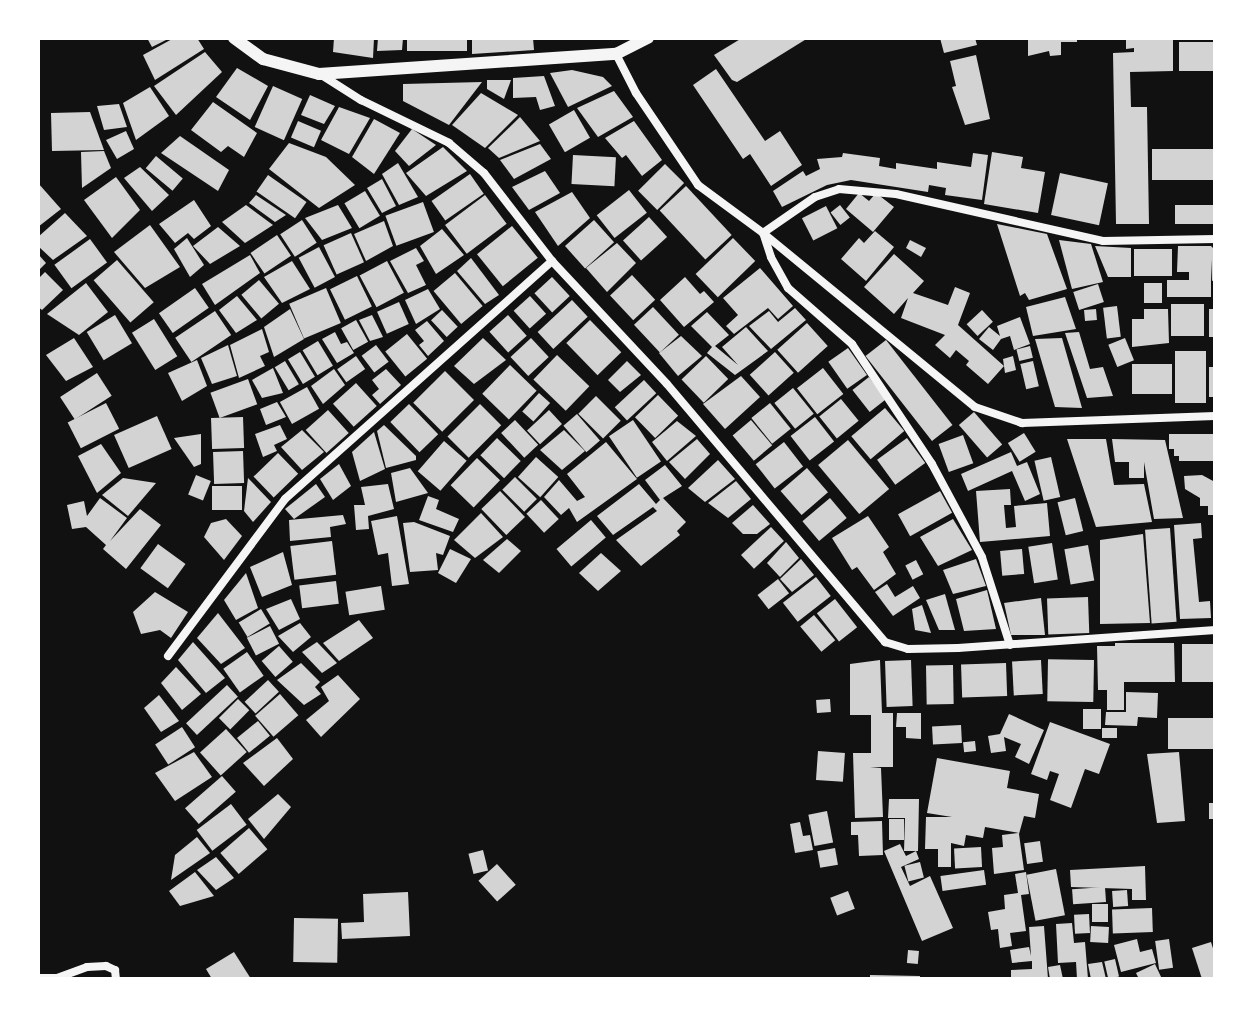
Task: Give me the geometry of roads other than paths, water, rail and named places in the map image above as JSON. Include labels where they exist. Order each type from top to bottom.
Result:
[{"type":"main road","points":[[234,38],[263,59],[319,74],[616,54],[648,38]]},
{"type":"street","points":[[616,54],[636,93],[698,185],[763,233],[975,407],[1022,423],[1215,416]]},
{"type":"street","points":[[319,74],[361,100],[449,143],[484,173],[552,261],[667,384],[885,642],[908,649],[1215,630]]},
{"type":"street","points":[[763,233],[815,197],[839,189],[896,194],[1103,241],[1215,239]]},
{"type":"street","points":[[763,233],[771,257],[788,288],[852,344],[932,464],[982,557],[1010,645]]},
{"type":"street","points":[[168,656],[285,499],[552,261]]},
{"type":"street","points":[[38,978],[57,978],[87,967],[106,966],[114,968],[116,979]]}]
